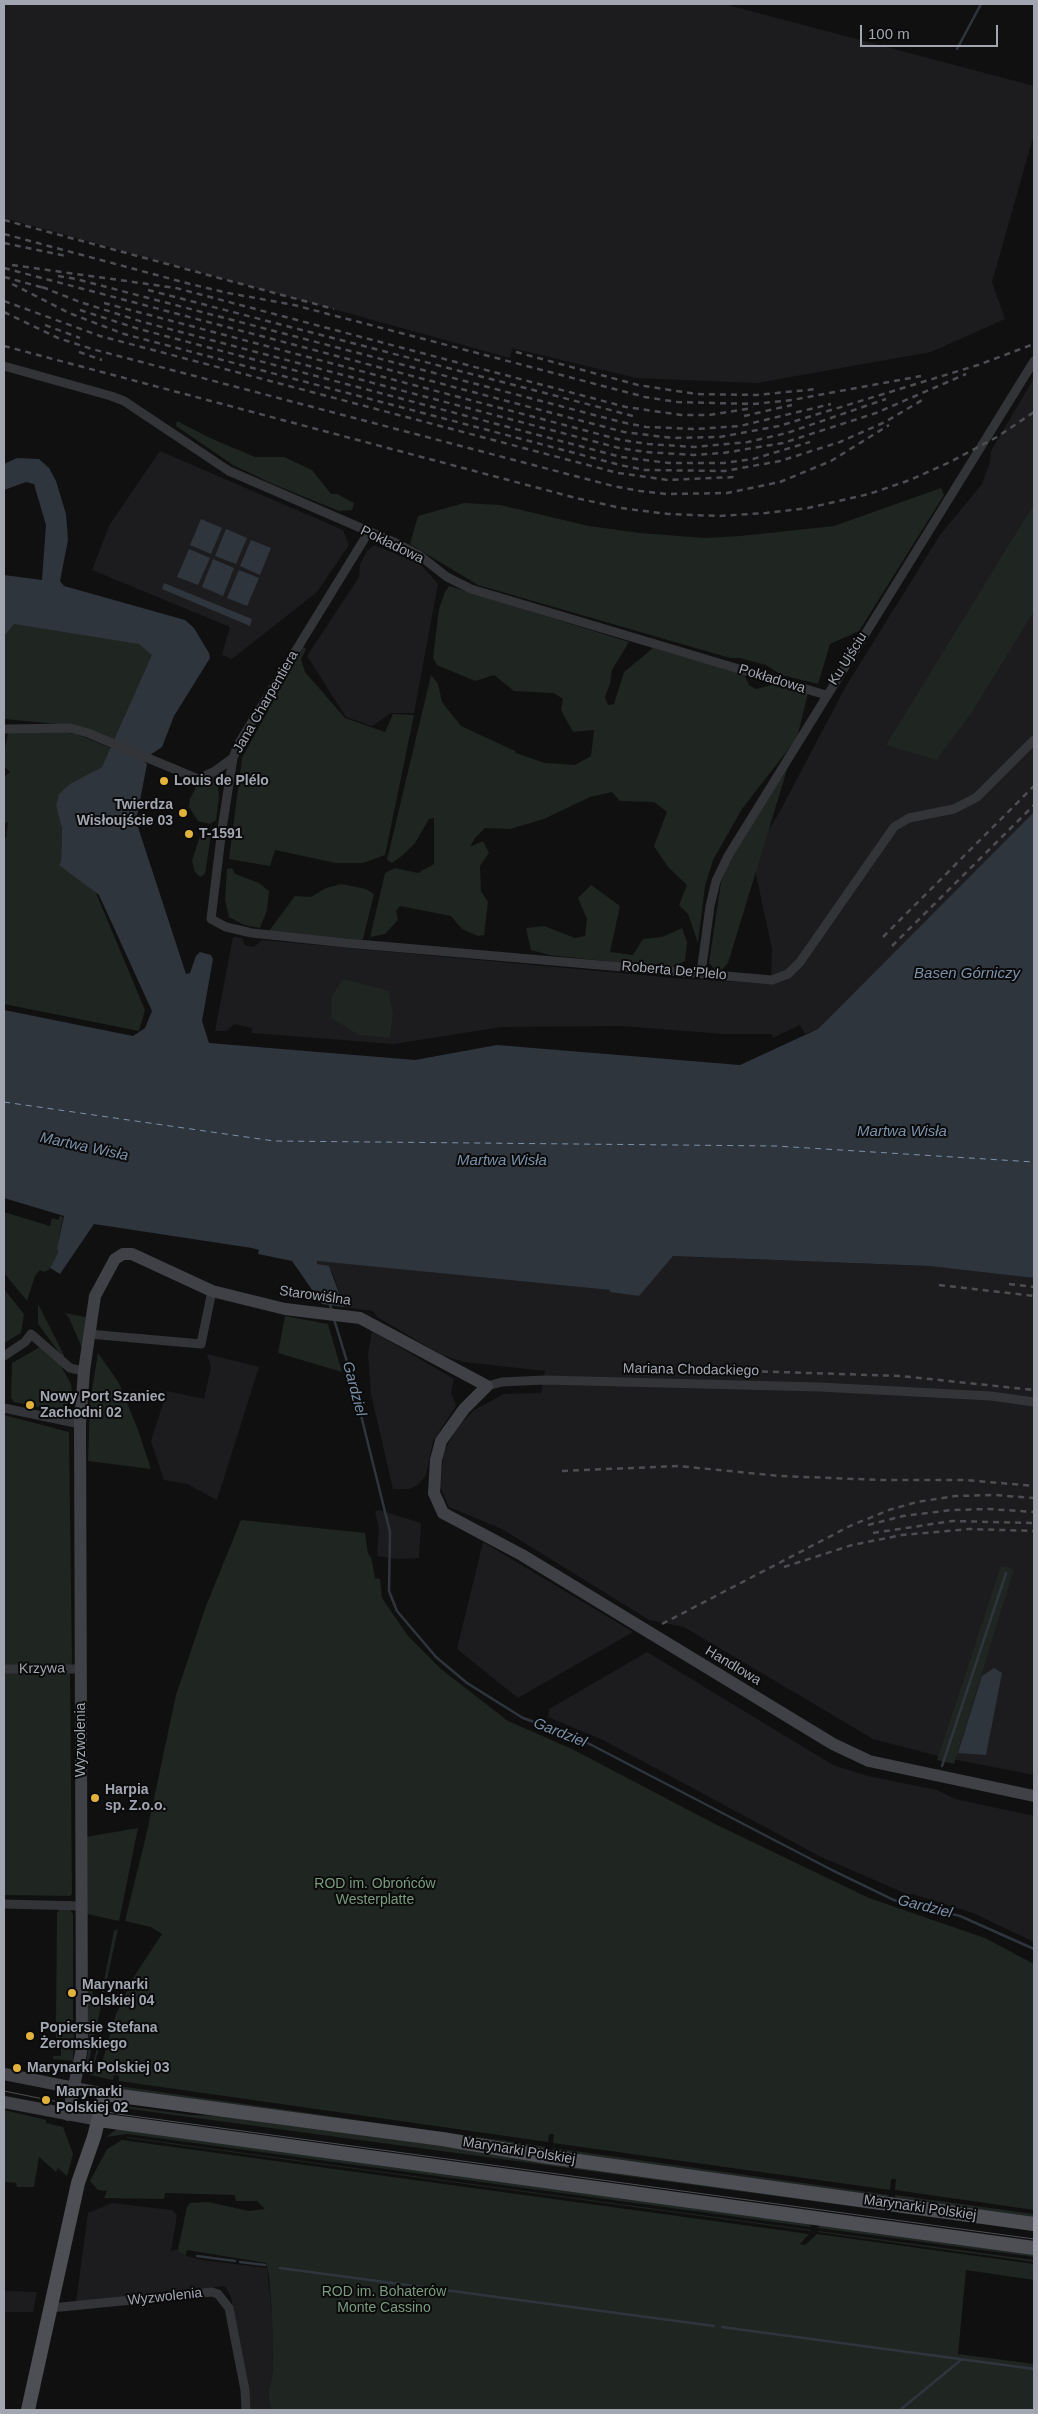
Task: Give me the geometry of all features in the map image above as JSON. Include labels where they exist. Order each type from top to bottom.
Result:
[{"type":"main road","points":[[28,2410],[78,2183],[99,2120],[105,2094]]},
{"type":"main road","name":"Marynarki Polskiej","points":[[105,2094],[432,2138],[549,2157],[1034,2224]]},
{"type":"main road","name":"Marynarki Polskiej","points":[[99,2120],[1034,2248]]},
{"type":"street","name":"Ku Ujściu","points":[[701,973],[710,906],[716,881],[728,856],[1034,361]]},
{"type":"street","name":"Pokładowa","points":[[4,366],[124,401],[229,471],[419,555],[447,577],[471,589],[826,695]]},
{"type":"street","name":"Jana Charpentiera","points":[[211,919],[233,758],[239,743],[368,533]]},
{"type":"street","points":[[4,729],[70,728],[198,779],[215,771],[233,758]]},
{"type":"street","name":"Roberta De'Plelo","points":[[211,919],[226,927],[252,933],[772,980],[788,974],[800,962],[894,827],[909,818],[954,809],[977,797],[1034,740]]},
{"type":"street","name":"Starowiślna","points":[[80,1424],[84,1371],[95,1296],[115,1259],[123,1254],[132,1254],[212,1292],[285,1309],[346,1315],[366,1321],[418,1351],[488,1386]]},
{"type":"street","points":[[89,1334],[201,1344],[212,1292]]},
{"type":"street","points":[[4,1356],[25,1342],[31,1334],[70,1368],[84,1371]]},
{"type":"street","name":"Mariana Chodackiego","points":[[488,1386],[502,1382],[544,1380],[597,1383],[820,1387],[991,1396],[1034,1402]]},
{"type":"street","name":"Handlowa","points":[[488,1386],[464,1409],[441,1441],[436,1460],[434,1494],[439,1506],[450,1517],[522,1555],[833,1744],[877,1763],[1034,1796]]},
{"type":"street","points":[[4,1408],[80,1424]]},
{"type":"street","name":"Wyzwolenia","points":[[68,2115],[82,2040],[80,1424]]},
{"type":"street","name":"Krzywa","points":[[4,1670],[80,1669]]},
{"type":"street","points":[[4,1904],[82,1906]]},
{"type":"street","name":"Marynarki Polskiej","points":[[4,2074],[105,2094]]},
{"type":"street","name":"Marynarki Polskiej","points":[[4,2102],[99,2120]]},
{"type":"street","name":"Wyzwolenia","points":[[51,2308],[212,2292],[218,2294],[228,2308],[244,2390],[246,2410]]},
{"type":"shaded area","points":[[4,4],[724,4],[1034,86],[1034,134],[992,282],[1005,319],[931,352],[757,383],[636,378],[512,348],[510,358],[4,218]]},
{"type":"shaded area","points":[[1034,378],[1034,812],[818,1029],[805,1034],[800,1025],[773,1038],[772,1034],[723,1034],[622,1026],[501,1027],[394,1044],[252,1033],[252,1028],[234,1024],[227,1031],[215,1031],[233,937],[242,938],[245,945],[254,947],[262,940],[674,978],[771,984],[772,949],[752,856],[779,813],[846,686],[940,535],[982,484],[990,462],[991,451]]},
{"type":"shaded area","points":[[160,451],[343,530],[349,545],[317,592],[232,659],[222,655],[230,627],[92,570],[110,524]]},
{"type":"shaded area","points":[[374,545],[414,561],[423,567],[438,584],[414,713],[391,713],[372,726],[346,717],[307,656],[359,577],[360,564],[367,551]]},
{"type":"shaded area","points":[[673,1256],[929,1266],[1034,1278],[1034,1775],[942,1757],[873,1739],[684,1627],[649,1620],[502,1529],[449,1507],[440,1487],[444,1451],[457,1428],[474,1410],[504,1394],[541,1393],[545,1371],[464,1362],[442,1355],[377,1317],[373,1311],[344,1307],[333,1274],[329,1269],[317,1264],[317,1261],[330,1262],[611,1290],[610,1292]]},
{"type":"shaded area","points":[[372,1331],[454,1379],[451,1392],[456,1406],[433,1441],[426,1475],[418,1485],[409,1489],[393,1489],[371,1394],[368,1355]]},
{"type":"shaded area","points":[[207,1354],[259,1367],[217,1500],[187,1484],[164,1480],[151,1441],[167,1391],[204,1399],[211,1367]]},
{"type":"shaded area","points":[[379,1510],[421,1523],[419,1558],[397,1559],[377,1556],[379,1530],[375,1511]]},
{"type":"shaded area","points":[[483,1542],[633,1632],[518,1698],[457,1649]]},
{"type":"shaded area","points":[[647,1652],[833,1765],[868,1776],[937,1790],[955,1799],[1034,1816],[1034,1942],[973,1913],[912,1894],[909,1895],[819,1856],[603,1740],[548,1717],[549,1709]]},
{"type":"shaded area","points":[[112,2203],[172,2210],[177,2215],[171,2251],[178,2249],[182,2255],[202,2260],[267,2268],[272,2315],[273,2371],[268,2392],[271,2410],[250,2410],[231,2297],[225,2286],[76,2302],[88,2213]]},
{"type":"shaded area","points":[[4,2291],[37,2292],[33,2312],[4,2312]]},
{"type":"green space","points":[[177,421],[210,438],[255,457],[284,457],[312,470],[331,494],[337,494],[354,503],[352,510],[339,511],[273,484],[233,465],[176,426]]},
{"type":"green space","points":[[941,488],[944,495],[859,631],[830,644],[818,684],[782,675],[766,665],[740,658],[730,658],[478,585],[410,544],[418,516],[464,503],[500,505],[589,526],[640,533],[704,538],[834,526]]},
{"type":"green space","points":[[1034,504],[1034,611],[972,712],[936,760],[886,745]]},
{"type":"green space","points":[[449,586],[629,642],[612,670],[610,684],[605,697],[608,705],[614,704],[624,672],[653,648],[744,674],[749,685],[756,689],[776,684],[808,693],[797,738],[742,809],[713,860],[705,886],[698,943],[688,914],[679,905],[687,885],[668,867],[654,846],[667,812],[654,802],[620,801],[612,792],[590,797],[544,819],[510,829],[485,828],[475,838],[470,847],[483,841],[489,853],[480,866],[481,891],[488,902],[484,935],[478,936],[462,929],[451,916],[400,906],[396,911],[398,920],[385,934],[370,937],[385,873],[395,868],[418,873],[434,864],[434,818],[429,819],[415,843],[403,855],[392,863],[387,860],[431,675],[438,684],[442,702],[461,726],[516,753],[545,763],[575,765],[591,756],[594,730],[573,732],[561,710],[563,699],[554,693],[514,691],[494,675],[475,681],[437,665],[433,658],[439,609]]},
{"type":"green space","points":[[4,597],[161,647],[114,741],[69,725],[4,719]]},
{"type":"green space","points":[[303,647],[306,649],[301,659],[305,672],[345,718],[385,732],[393,714],[414,715],[385,855],[363,863],[336,863],[275,850],[270,866],[229,859],[242,758]]},
{"type":"green space","points":[[60,732],[76,734],[111,748],[102,767],[70,785],[56,806],[62,829],[61,863],[96,893],[145,1010],[139,1031],[4,1004],[4,839],[6,838],[8,822],[4,824],[4,777],[10,772],[4,766],[4,753],[8,733]]},
{"type":"green space","points":[[790,760],[728,963],[721,971],[715,970],[709,963],[721,882],[729,861]]},
{"type":"green space","points":[[217,774],[219,796],[216,820],[210,824],[198,821],[189,807],[190,799],[197,785]]},
{"type":"green space","points":[[209,829],[211,835],[205,874],[200,877],[195,872],[192,861],[201,833]]},
{"type":"green space","points":[[232,868],[235,874],[259,883],[269,891],[267,910],[260,928],[244,925],[229,917],[225,900],[227,869]]},
{"type":"green space","points":[[341,884],[366,889],[374,894],[363,939],[269,931],[295,896],[311,897],[326,888]]},
{"type":"green space","points":[[591,885],[620,906],[610,952],[633,955],[643,939],[662,937],[682,928],[687,942],[685,961],[671,968],[549,955],[531,950],[526,928],[544,926],[575,938],[585,936],[587,919],[578,898]]},
{"type":"green space","points":[[343,979],[389,991],[393,1014],[390,1038],[359,1035],[331,1018],[332,996]]},
{"type":"green space","points":[[4,1212],[50,1226],[52,1218],[58,1220],[60,1216],[63,1217],[57,1248],[58,1254],[49,1270],[44,1272],[40,1270],[35,1276],[27,1301],[4,1273]]},
{"type":"green space","points":[[4,1289],[24,1314],[21,1333],[4,1343]]},
{"type":"green space","points":[[38,1304],[64,1355],[64,1359],[38,1324]]},
{"type":"green space","points":[[65,1313],[86,1317],[82,1348],[69,1318]]},
{"type":"green space","points":[[285,1316],[328,1324],[342,1372],[278,1353]]},
{"type":"green space","points":[[40,1347],[57,1359],[71,1384],[70,1402],[55,1413],[45,1413],[46,1409],[14,1402],[11,1398],[12,1363]]},
{"type":"green space","points":[[98,1353],[119,1383],[151,1469],[88,1461],[90,1402]]},
{"type":"green space","points":[[4,1415],[69,1432],[72,1666],[4,1666]]},
{"type":"green space","name":"ROD im. Obrońców Westerplatte","points":[[241,1520],[365,1533],[368,1554],[371,1557],[375,1578],[380,1579],[382,1598],[408,1636],[441,1669],[508,1721],[572,1749],[715,1824],[869,1898],[985,1938],[1034,1964],[1034,2210],[895,2190],[896,2179],[891,2179],[890,2190],[553,2143],[554,2134],[549,2134],[548,2142],[119,2081],[119,2076],[116,2075],[114,2075],[113,2080],[90,2075],[97,2048],[99,2049],[92,2071],[99,2073],[116,2014],[133,1978],[162,1934],[151,1927],[125,1921],[146,1836],[176,1695],[206,1606]]},
{"type":"green space","points":[[1001,1566],[1014,1569],[954,1764],[937,1760]]},
{"type":"green space","points":[[4,1673],[70,1673],[72,1894],[70,1896],[4,1895]]},
{"type":"green space","points":[[138,1828],[119,1921],[87,1914],[86,1837]]},
{"type":"green space","points":[[59,1910],[70,1910],[73,1914],[73,2020],[69,2022],[56,2022],[57,1913]]},
{"type":"green space","points":[[118,1929],[87,2069],[85,2069],[89,2046],[86,1985],[91,1982],[93,1995],[101,1996],[114,1931]]},
{"type":"green space","points":[[56,2027],[74,2029],[73,2061],[53,2059],[53,2056],[61,2056],[61,2048],[56,2047]]},
{"type":"green space","points":[[118,2086],[547,2147],[545,2150],[122,2091]]},
{"type":"green space","points":[[118,2105],[192,2115],[227,2116],[1034,2229],[1034,2231],[115,2107]]},
{"type":"green space","points":[[4,2110],[46,2120],[46,2123],[63,2127],[73,2154],[67,2176],[58,2168],[56,2172],[39,2157],[34,2187],[17,2187],[16,2183],[4,2182]]},
{"type":"green space","points":[[117,2129],[809,2223],[811,2227],[128,2134],[106,2137]]},
{"type":"green space","points":[[127,2138],[811,2230],[811,2231]]},
{"type":"green space","name":"ROD im. Bohaterów Monte Cassino","points":[[122,2140],[809,2234],[800,2244],[805,2245],[817,2234],[1034,2264],[1034,2280],[966,2270],[958,2354],[1034,2364],[1034,2410],[271,2410],[268,2392],[273,2371],[272,2315],[266,2263],[187,2250],[185,2256],[178,2249],[187,2207],[190,2203],[208,2202],[249,2211],[265,2209],[257,2201],[236,2201],[235,2195],[165,2193],[164,2199],[104,2198],[107,2191],[98,2190],[90,2181],[107,2149]]},
{"type":"green space","points":[[553,2148],[889,2195],[887,2197],[555,2152]]},
{"type":"green space","points":[[895,2195],[1034,2214],[1034,2219],[896,2199]]},
{"type":"green space","points":[[820,2225],[1034,2253],[1034,2257],[818,2228]]},
{"type":"green space","points":[[818,2232],[1034,2260],[1034,2262]]},
{"type":"water","name":"Martwa Wisła","points":[[17,458],[39,459],[49,468],[56,481],[66,514],[68,540],[60,581],[64,586],[185,620],[194,628],[209,653],[210,658],[174,716],[162,747],[150,755],[147,754],[144,761],[147,764],[136,821],[186,974],[190,973],[196,956],[200,952],[211,955],[213,959],[202,1021],[209,1043],[415,1060],[497,1045],[740,1065],[818,1029],[1034,812],[1034,1278],[929,1266],[673,1256],[639,1296],[610,1292],[610,1290],[317,1261],[317,1264],[329,1266],[344,1307],[322,1304],[292,1261],[258,1254],[259,1250],[94,1224],[60,1274],[50,1268],[58,1253],[57,1248],[64,1216],[4,1198],[4,1010],[133,1036],[145,1028],[152,1011],[99,895],[59,865],[61,862],[62,829],[56,806],[59,794],[70,784],[102,767],[152,655],[139,644],[14,624],[4,636],[4,575],[42,580],[46,525],[34,484],[26,482],[4,490],[4,464]]},
{"type":"water","points":[[201,519],[222,528],[211,554],[190,545]]},
{"type":"water","points":[[226,529],[247,538],[236,564],[215,556]]},
{"type":"water","points":[[251,540],[271,548],[260,575],[240,566]]},
{"type":"water","points":[[189,549],[210,558],[198,585],[177,577]]},
{"type":"water","points":[[213,559],[234,568],[223,596],[202,587]]},
{"type":"water","points":[[239,570],[259,578],[247,606],[227,598]]},
{"type":"water","points":[[164,583],[252,619],[250,626],[162,589]]},
{"type":"water","points":[[994,1668],[1002,1673],[986,1755],[958,1753],[982,1676]]},
{"type":"waterway","points":[[957,49],[981,4]]},
{"type":"waterway","name":"Gardziel","points":[[330,1305],[332,1311]]},
{"type":"waterway","name":"Gardziel","points":[[334,1319],[351,1375],[390,1532],[389,1591],[397,1611],[436,1657],[467,1683],[523,1718],[578,1738],[830,1869],[894,1900],[960,1916],[1034,1949]]},
{"type":"waterway","points":[[942,1766],[1006,1573]]},
{"type":"waterway","points":[[197,2256],[235,2261]]},
{"type":"waterway","points":[[240,2262],[265,2265]]},
{"type":"waterway","points":[[280,2268],[714,2326]]},
{"type":"waterway","points":[[722,2327],[1034,2369]]},
{"type":"waterway","points":[[900,2410],[961,2360]]},
{"type":"ferry route","points":[[4,1102],[274,1141],[776,1146],[1034,1162]]},
{"type":"tram line","points":[[4,2091],[118,2114],[1034,2239]]},
{"type":"railway","points":[[4,220],[334,309]]},
{"type":"railway","points":[[4,234],[190,284],[294,305],[645,397],[677,402],[753,404],[792,400],[921,376]]},
{"type":"railway","points":[[4,243],[66,256]]},
{"type":"railway","points":[[12,265],[176,288],[626,407],[681,415],[709,415],[753,408]]},
{"type":"railway","points":[[4,268],[624,432],[672,438],[720,437],[779,426],[978,365],[1034,344]]},
{"type":"railway","points":[[58,276],[76,279],[646,427],[696,429],[740,426],[831,404]]},
{"type":"railway","points":[[4,277],[48,289]]},
{"type":"railway","points":[[12,284],[69,313],[124,334],[645,470],[725,471],[780,461],[840,442],[885,422],[924,399]]},
{"type":"railway","points":[[42,287],[80,302],[143,322],[619,448],[646,452],[694,455],[723,453],[783,443],[876,413],[966,374]]},
{"type":"railway","points":[[148,290],[637,417]]},
{"type":"railway","points":[[4,301],[100,336],[618,473],[668,480],[736,477]]},
{"type":"railway","points":[[104,303],[621,440],[648,444],[695,447],[748,442],[787,433],[886,399]]},
{"type":"railway","points":[[80,310],[139,329],[621,457],[669,463],[724,463],[753,459],[810,442]]},
{"type":"railway","points":[[4,312],[58,338],[92,349],[613,486],[640,491],[667,494],[727,493],[780,482],[831,461],[889,425]]},
{"type":"railway","points":[[45,325],[80,338]]},
{"type":"railway","points":[[4,346],[576,498],[621,508],[668,514],[719,516],[766,513],[808,508],[869,494],[910,480],[950,462],[997,437],[1034,412]]},
{"type":"railway","points":[[79,352],[102,360]]},
{"type":"railway","points":[[516,352],[638,385],[696,394],[756,395],[817,389]]},
{"type":"railway","points":[[744,416],[792,405]]},
{"type":"railway","points":[[883,937],[1034,786]]},
{"type":"railway","points":[[892,946],[1034,805]]},
{"type":"railway","points":[[1009,1284],[1034,1287]]},
{"type":"railway","points":[[939,1285],[1034,1296]]},
{"type":"railway","points":[[718,1370],[901,1376],[1034,1390]]},
{"type":"railway","points":[[562,1471],[678,1466],[780,1476],[881,1480],[966,1480],[1034,1486]]},
{"type":"railway","points":[[662,1624],[850,1526],[889,1510],[917,1502],[955,1496],[995,1495],[1034,1498]]},
{"type":"railway","points":[[868,1525],[903,1516],[952,1510],[989,1509],[1034,1512]]},
{"type":"railway","points":[[873,1533],[952,1521],[1034,1523]]},
{"type":"railway","points":[[784,1567],[852,1545],[902,1535],[969,1529],[1034,1531]]},
{"type":"place","name":"Louis de Plélo","points":[[164,781]]},
{"type":"place","name":"Twierdza Wisłoujście 03","points":[[183,813]]},
{"type":"place","name":"T-1591","points":[[189,834]]},
{"type":"place","name":"Nowy Port Szaniec Zachodni 02","points":[[30,1405]]},
{"type":"place","name":"Harpia sp. Z.o.o.","points":[[95,1798]]},
{"type":"place","name":"Marynarki Polskiej 04","points":[[72,1993]]},
{"type":"place","name":"Popiersie Stefana Żeromskiego","points":[[30,2036]]},
{"type":"place","name":"Marynarki Polskiej 03","points":[[17,2068]]},
{"type":"place","name":"Marynarki Polskiej 02","points":[[46,2100]]},
{"type":"water label","name":"Basen Górniczy","points":[[967,974]]}]
